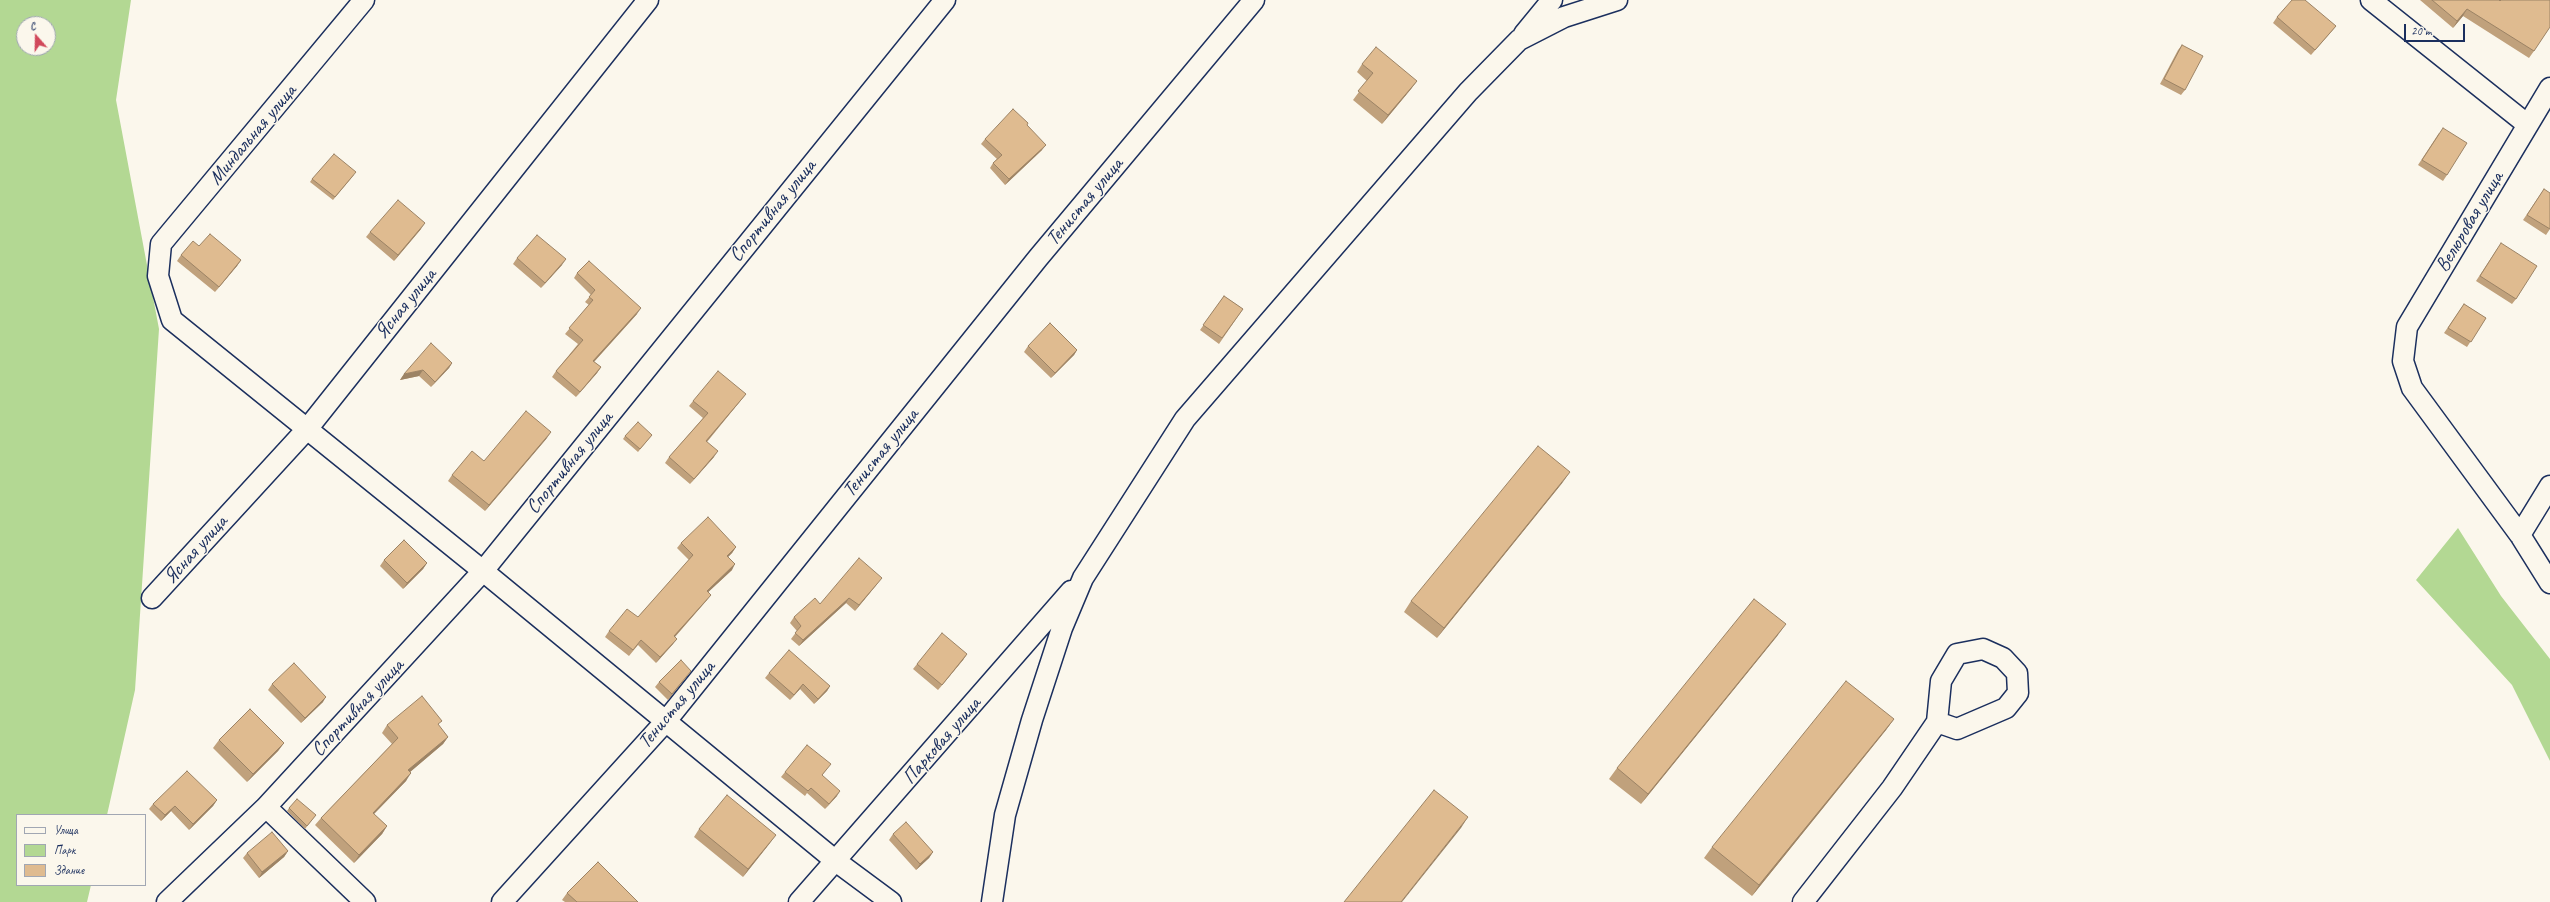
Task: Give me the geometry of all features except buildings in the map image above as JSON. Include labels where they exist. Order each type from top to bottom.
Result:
[{"type":"street","name":"Миндальная улица","points":[[308,428],[172,320],[158,276],[161,244],[364,0]]},
{"type":"street","name":"Ясная улица","points":[[152,598],[308,428],[648,0]]},
{"type":"street","name":"Спортивная улица","points":[[167,902],[266,807],[484,571],[945,0]]},
{"type":"street","name":"Тенистая улица","points":[[502,902],[666,721],[1038,258],[1254,0]]},
{"type":"street","points":[[992,902],[1005,815],[1023,749],[1062,628],[1083,578],[1185,419],[1206,393],[1468,92],[1519,40],[1552,0]]},
{"type":"street","points":[[1519,40],[1564,16],[1617,0]]},
{"type":"street","points":[[2375,1],[2528,125]]},
{"type":"street","name":"Велюровая улица","points":[[2520,535],[2412,388],[2403,361],[2407,327],[2550,88]]},
{"type":"street","points":[[308,428],[837,862],[891,902]]},
{"type":"street","points":[[2550,486],[2520,535],[2550,583]]},
{"type":"street","name":"Парковая улица","points":[[799,902],[837,862],[1083,578]]},
{"type":"street","points":[[1803,902],[1892,788],[1937,722],[1941,681],[1957,654],[1982,649],[2003,658],[2017,673],[2018,693],[2006,708],[1957,729],[1937,722]]},
{"type":"street","points":[[266,807],[365,902]]},
{"type":"green space","points":[[0,0],[131,0],[116,100],[159,329],[135,690],[107,814],[16,814],[16,886],[91,886],[87,902],[0,902]]},
{"type":"green space","points":[[2458,528],[2501,596],[2550,659],[2550,761],[2512,685],[2416,580]]}]
